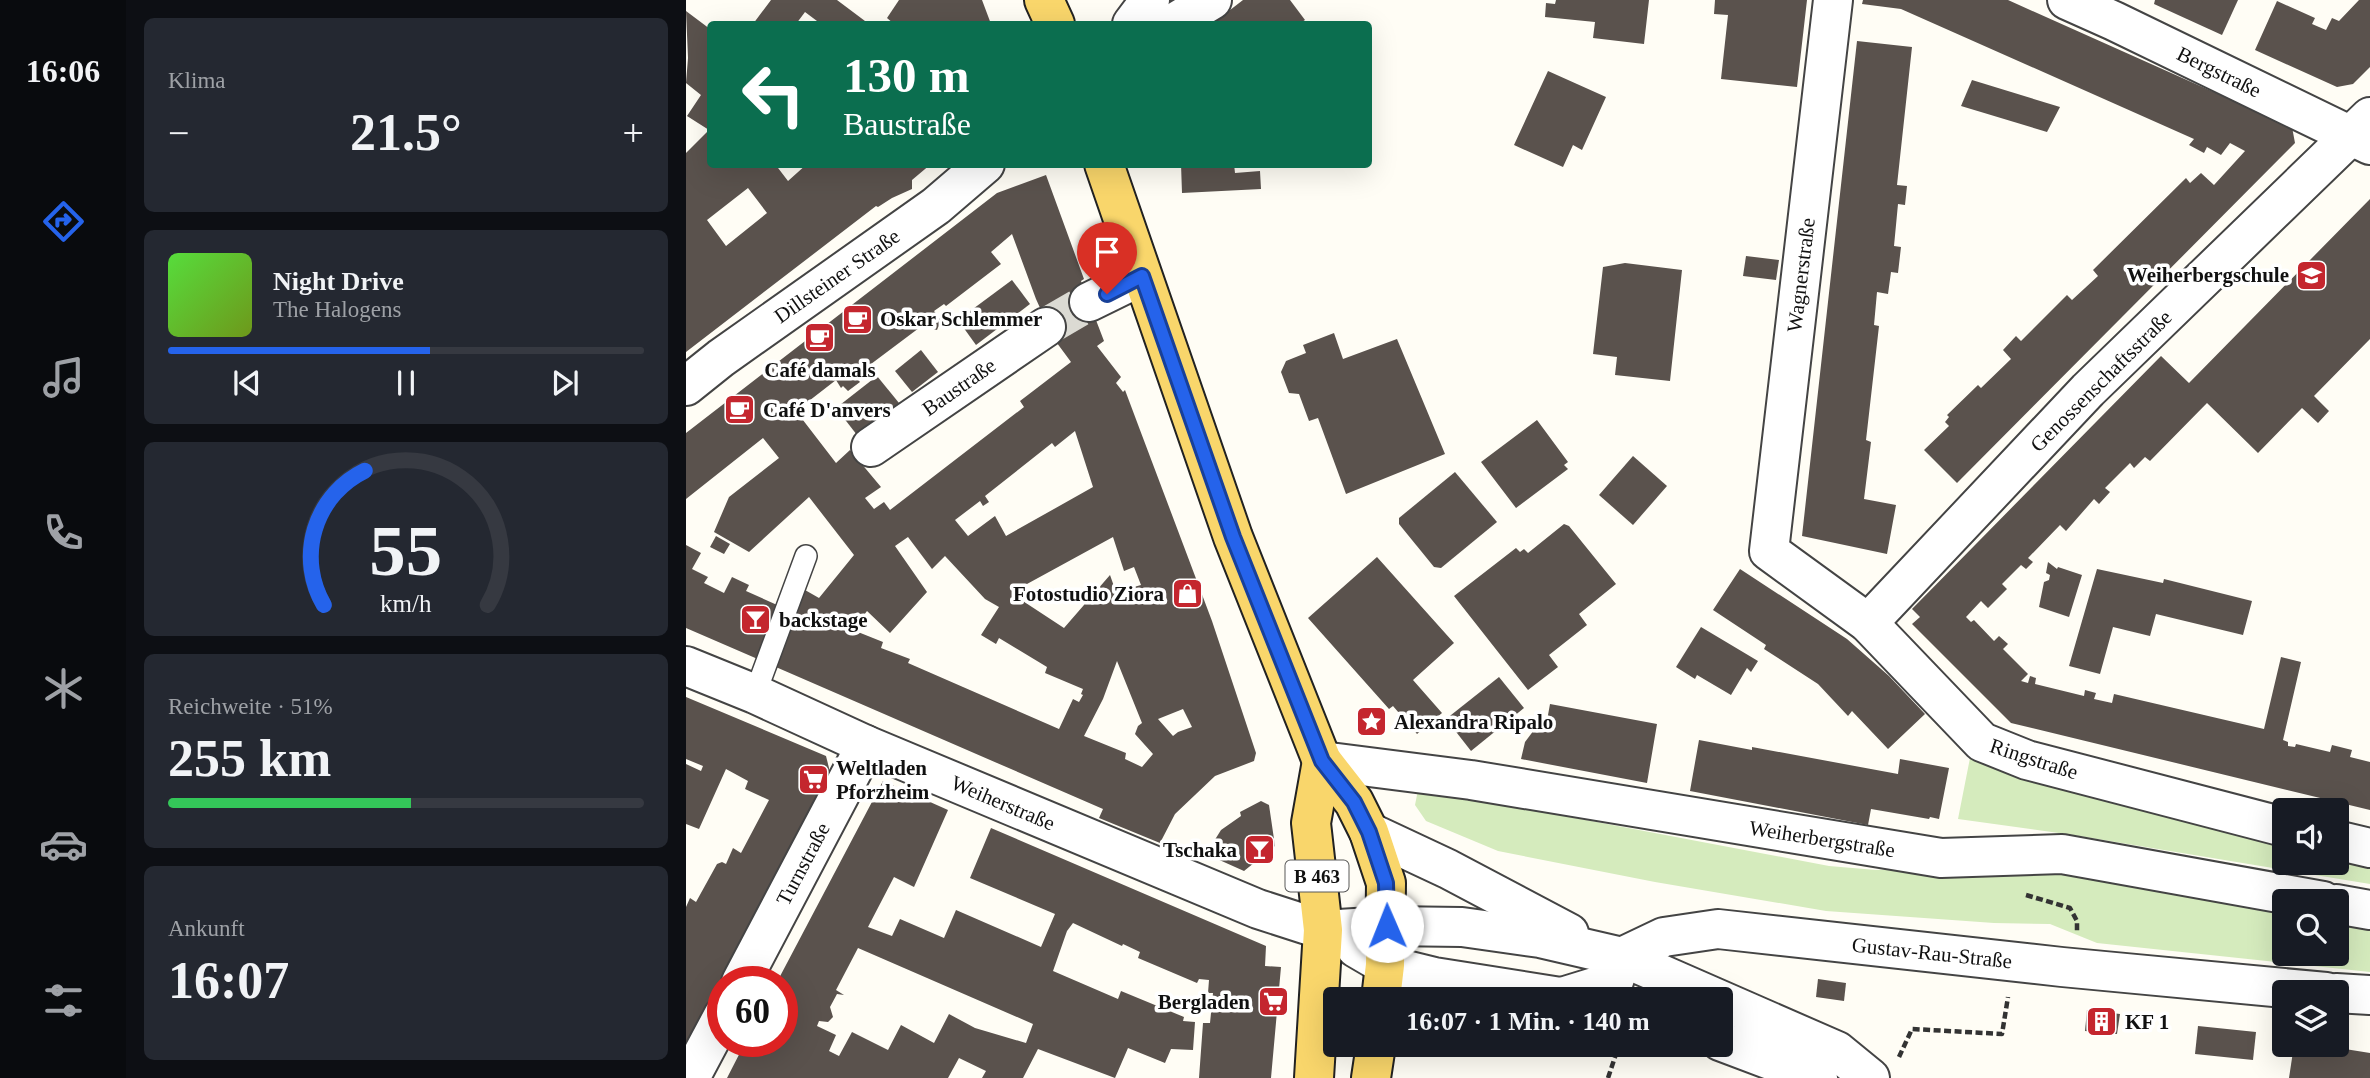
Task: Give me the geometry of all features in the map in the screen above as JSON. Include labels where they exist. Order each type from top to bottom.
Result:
[{"type":"main road","points":[[1044,0],[1054,21]]},
{"type":"main road","name":"B 463","points":[[1105,168],[1233,537],[1322,761],[1354,802],[1369,832],[1386,883],[1387,926],[1383,982]]},
{"type":"main road","name":"B 463","points":[[1314,1078],[1323,930],[1311,823],[1322,761]]},
{"type":"main road","points":[[1371,1078],[1374,1057]]},
{"type":"street","points":[[1134,21],[1150,0]]},
{"type":"street","points":[[1177,21],[1212,0]]},
{"type":"street","name":"Wagnerstraße","points":[[1769,551],[1833,0]]},
{"type":"street","name":"Bergstraße","points":[[2067,0],[2117,10],[2364,133]]},
{"type":"street","name":"Genossenschaftsstraße","points":[[1868,623],[2088,390],[2364,133]]},
{"type":"street","name":"Dillsteiner Straße","points":[[686,386],[732,350],[936,206],[980,168]]},
{"type":"street","points":[[1089,302],[1142,276]]},
{"type":"street","name":"Baustraße","points":[[872,447],[1046,327]]},
{"type":"street","name":"Ringstraße","points":[[1769,551],[1868,623],[1982,742],[2041,764],[2272,824]]},
{"type":"street","name":"Weiherstraße","points":[[686,666],[866,745],[1258,909],[1323,930]]},
{"type":"street","name":"Turnstraße","points":[[749,966],[866,745]]},
{"type":"street","name":"Weiherbergstraße","points":[[1322,761],[1471,780],[1941,858],[2062,854],[2272,892]]},
{"type":"street","points":[[1369,832],[1448,869],[1554,926],[1837,1051],[1870,1078]]},
{"type":"street","points":[[2349,843],[2370,848]]},
{"type":"street","points":[[2349,906],[2370,910]]},
{"type":"street","points":[[1323,930],[1387,926],[1462,927],[1540,938],[1622,957]]},
{"type":"street","name":"Gustav-Rau-Straße","points":[[1622,957],[1664,937],[1718,929],[2272,987]]},
{"type":"street","points":[[1323,930],[1383,982],[1447,979],[1498,987]]},
{"type":"street","points":[[1598,987],[1614,981],[1622,957]]},
{"type":"street","points":[[2349,994],[2370,996]]},
{"type":"street","points":[[690,1078],[707,1046]]},
{"type":"street","points":[[1733,1046],[1818,1078]]},
{"type":"lane","points":[[755,694],[806,556]]},
{"type":"path","points":[[1906,1043],[1912,1029],[2002,1034]]},
{"type":"path","points":[[1608,1078],[1615,1057]]},
{"type":"green space","points":[[1970,758],[2096,796],[2272,840],[2272,868],[2073,835],[1958,819]]},
{"type":"green space","points":[[1418,790],[1451,790],[1565,816],[1829,866],[1876,870],[1965,865],[2053,868],[2272,908],[2272,962],[2097,943],[2050,924],[1994,923],[1826,911],[1655,882],[1498,851],[1426,821],[1415,805]]},
{"type":"green space","points":[[2349,860],[2370,866],[2370,884],[2315,875],[2349,875]]},
{"type":"green space","points":[[2349,922],[2370,924],[2370,972],[2314,966],[2349,966]]},
{"type":"building","points":[[771,0],[837,0],[865,21],[817,21],[805,12],[798,21],[755,21]]},
{"type":"building","points":[[899,0],[982,0],[990,21],[890,21],[887,18]]},
{"type":"building","points":[[1243,0],[1290,0],[1305,20],[1304,21],[1216,21]]},
{"type":"building","points":[[1556,0],[1649,0],[1644,44],[1593,38],[1595,22],[1545,17],[1546,3],[1555,4]]},
{"type":"building","points":[[1715,0],[1807,0],[1797,87],[1721,79],[1728,15],[1714,14]]},
{"type":"building","points":[[1863,0],[2008,0],[2292,127],[2295,143],[1957,483],[1924,450],[1949,426],[1945,422],[1949,417],[1947,415],[1978,385],[1981,388],[2011,359],[2003,350],[2016,336],[2021,341],[2067,295],[2072,300],[2098,276],[2093,270],[2186,178],[2190,183],[2201,173],[2214,185],[2245,151],[2230,143],[2221,155],[2207,147],[2204,153],[2189,145],[2194,139],[1901,9],[1862,4]]},
{"type":"building","points":[[2155,0],[2238,0],[2222,35],[2154,4]]},
{"type":"building","points":[[2359,0],[2370,0],[2370,67],[2353,84],[2337,87],[2255,50],[2277,1],[2315,18],[2312,24],[2326,30],[2332,18],[2339,21]]},
{"type":"building","points":[[686,11],[707,27],[707,129],[687,116],[701,95],[686,83]]},
{"type":"building","points":[[1857,41],[1912,47],[1897,185],[1907,186],[1905,205],[1898,204],[1894,246],[1901,247],[1898,273],[1891,272],[1888,294],[1877,292],[1874,325],[1879,326],[1866,440],[1871,442],[1864,499],[1896,505],[1887,554],[1802,536]]},
{"type":"building","points":[[1548,71],[1606,97],[1582,150],[1573,145],[1563,167],[1514,145]]},
{"type":"building","points":[[1972,80],[2060,107],[2047,132],[1961,106]]},
{"type":"building","points":[[707,132],[707,168],[778,168],[788,181],[803,168],[926,168],[912,180],[912,189],[876,206],[686,352],[686,153]],"holes":[[[748,188],[767,213],[726,246],[707,220]]]},
{"type":"building","points":[[1181,168],[1234,168],[1235,173],[1260,171],[1261,189],[1182,193]]},
{"type":"building","points":[[1046,175],[1104,341],[1097,346],[1121,377],[1116,383],[1123,392],[1125,390],[1212,621],[1256,753],[1254,761],[1215,776],[1175,814],[1160,843],[1099,818],[1103,809],[686,628],[686,545],[701,553],[692,569],[708,577],[704,583],[724,593],[732,577],[749,585],[746,591],[795,613],[805,590],[819,598],[854,555],[809,497],[749,552],[714,532],[729,497],[779,458],[763,438],[686,499],[686,433],[997,193]],"holes":[[[1012,234],[1054,339],[1071,362],[1020,401],[1024,407],[890,510],[884,502],[874,509],[865,498],[881,487],[850,450],[836,463],[796,411],[836,380],[841,388],[843,386],[848,391],[860,382],[855,376],[923,325],[921,323],[924,321],[930,328],[937,330],[941,320],[934,311],[944,304],[946,306],[1001,264],[991,252]],[[1075,431],[1093,487],[1006,536],[995,516],[968,536],[955,520],[980,501],[983,506],[989,502],[985,496],[1052,443],[1055,447]],[[908,537],[932,569],[945,556],[985,599],[999,607],[981,635],[996,644],[999,638],[1047,667],[1045,673],[1083,689],[1079,702],[1073,699],[1059,729],[908,663],[910,659],[881,648],[883,642],[853,630],[867,611],[890,633],[927,592],[895,546]],[[1113,537],[1124,571],[1134,567],[1141,585],[1116,592],[1110,575],[1064,628],[1012,594]],[[1117,661],[1142,723],[1135,734],[1153,754],[1142,767],[1125,759],[1126,753],[1084,736],[1103,699]],[[1183,709],[1192,727],[1173,736],[1158,719]]]},
{"type":"building","points":[[2370,199],[2370,339],[2314,396],[2329,411],[2318,423],[2302,408],[2258,453],[2207,403],[2150,461],[2145,457],[2134,468],[2130,463],[2105,488],[2110,492],[2099,504],[2094,499],[2066,531],[2060,525],[2028,558],[2033,562],[2026,569],[2021,565],[2002,584],[2007,589],[1988,608],[1981,601],[1966,617],[1971,622],[1974,620],[1994,641],[1999,636],[2008,644],[2003,649],[2028,674],[2021,681],[2028,683],[2030,676],[2036,678],[2035,684],[2084,696],[2085,690],[2096,693],[2094,699],[2112,703],[2114,694],[2264,729],[2281,657],[2301,662],[2283,740],[2288,742],[2288,746],[2295,747],[2296,744],[2330,752],[2332,745],[2352,750],[2350,757],[2370,762],[2370,810],[2349,805],[2349,798],[2320,798],[2011,723],[1912,624],[1920,617],[1912,609],[2161,356],[2189,383]]},
{"type":"building","points":[[1746,256],[1779,260],[1776,280],[1743,276]]},
{"type":"building","points":[[1625,263],[1682,270],[1670,381],[1615,375],[1617,357],[1593,354],[1603,267]]},
{"type":"building","points":[[1012,280],[1030,304],[976,345],[958,320]]},
{"type":"building","points":[[1334,333],[1343,359],[1397,339],[1445,454],[1346,494],[1318,418],[1309,421],[1299,394],[1289,393],[1281,372],[1286,361],[1306,353],[1303,345]]},
{"type":"building","points":[[921,350],[938,372],[912,392],[895,371]]},
{"type":"building","points":[[877,376],[899,403],[857,435],[836,408]]},
{"type":"building","points":[[1537,420],[1568,462],[1564,465],[1568,469],[1516,508],[1481,462]]},
{"type":"building","points":[[1633,456],[1667,486],[1633,525],[1599,495]]},
{"type":"building","points":[[1455,472],[1497,522],[1441,568],[1434,567],[1399,524],[1399,518]]},
{"type":"building","points":[[1564,524],[1569,526],[1616,584],[1579,614],[1587,625],[1549,655],[1558,667],[1528,690],[1454,596],[1516,548],[1520,552],[1524,549],[1528,553]]},
{"type":"building","points":[[716,536],[730,544],[724,554],[710,547]]},
{"type":"building","points":[[1377,557],[1454,643],[1413,680],[1442,713],[1417,734],[1393,706],[1389,709],[1308,618]]},
{"type":"building","points":[[2048,562],[2057,569],[2058,567],[2082,575],[2069,617],[2039,607],[2044,582],[2049,580],[2050,575],[2046,573]]},
{"type":"building","points":[[1740,569],[1847,639],[1889,676],[1925,714],[1888,749],[1852,711],[1848,716],[1818,684],[1764,649],[1766,645],[1713,610]]},
{"type":"building","points":[[2097,569],[2163,583],[2164,579],[2252,601],[2243,635],[2156,614],[2150,636],[2113,627],[2100,674],[2069,666]]},
{"type":"building","points":[[1701,627],[1758,661],[1751,672],[1747,668],[1731,695],[1697,675],[1695,679],[1676,667]]},
{"type":"building","points":[[1499,677],[1524,708],[1471,751],[1446,719]]},
{"type":"building","points":[[686,697],[826,756],[830,772],[728,966],[707,966],[707,1005],[686,1045],[686,907],[690,898],[696,902],[717,864],[726,864],[733,848],[741,853],[769,800],[745,789],[748,781],[726,769],[699,829],[686,824],[686,764],[701,771],[703,766],[686,759]]},
{"type":"building","points":[[1550,704],[1657,724],[1647,783],[1521,759],[1525,742],[1540,722],[1546,726]]},
{"type":"building","points":[[1699,740],[1898,774],[1900,759],[1949,768],[1939,819],[1871,809],[1868,825],[1690,791]]},
{"type":"building","points":[[883,781],[948,810],[914,887],[894,877],[868,927],[892,936],[900,919],[944,938],[956,910],[1041,947],[1055,914],[970,878],[991,828],[1266,946],[1265,966],[1281,967],[1271,1078],[1199,1078],[1203,1023],[1210,1023],[1213,993],[1208,993],[1209,980],[1199,979],[1197,983],[1138,958],[1140,952],[1073,923],[1067,931],[1053,971],[1118,999],[1121,991],[1184,1017],[1183,1021],[1195,1022],[1193,1050],[1171,1049],[1165,1063],[1128,1048],[1115,1078],[1038,1049],[1023,1078],[982,1078],[986,1071],[959,1058],[948,1078],[727,1078],[738,1057],[798,1057],[798,966],[785,966]],"holes":[[[858,948],[1033,1024],[1026,1043],[975,1028],[949,1014],[934,1043],[901,1025],[888,1050],[852,1032],[839,1056],[829,1051],[836,1035],[817,1026],[819,1021],[828,1022],[833,1017],[830,1007],[837,994],[844,995],[836,990]]]},
{"type":"building","points":[[1261,801],[1269,805],[1275,846],[1244,871],[1206,854],[1221,830],[1241,816],[1240,812]]},
{"type":"building","points":[[1818,979],[1846,983],[1844,1001],[1816,997]]},
{"type":"building","name":"KF 1","points":[[2087,1010],[2120,1014],[2117,1034],[2085,1031]]},
{"type":"building","points":[[2198,1026],[2256,1032],[2253,1060],[2195,1054]]},
{"type":"building","points":[[2349,1050],[2370,1053],[2370,1078],[2289,1078],[2292,1057],[2349,1057]]},
{"type":"tunnel","points":[[1046,327],[1089,302]]},
{"type":"place","name":"Weiherbergschule","points":[[2312,275]]},
{"type":"place","name":"Oskar Schlemmer","points":[[857,319]]},
{"type":"place","name":"Café damals","points":[[820,338]]},
{"type":"place","name":"Café D'anvers","points":[[740,410]]},
{"type":"place","name":"Fotostudio Ziora","points":[[1187,594]]},
{"type":"place","name":"backstage","points":[[756,620]]},
{"type":"place","name":"Alexandra Ripalo","points":[[1371,722]]},
{"type":"place","name":"Weltladen Pforzheim","points":[[813,780]]},
{"type":"place","name":"Tschaka","points":[[1260,850]]},
{"type":"place","name":"Bergladen","points":[[1273,1002]]},
{"type":"place","name":"KF 1","points":[[2102,1022]]},
{"type":"route","points":[[1107,294],[1142,276],[1233,537],[1322,761],[1354,802],[1369,832],[1386,883],[1387,926]]}]
